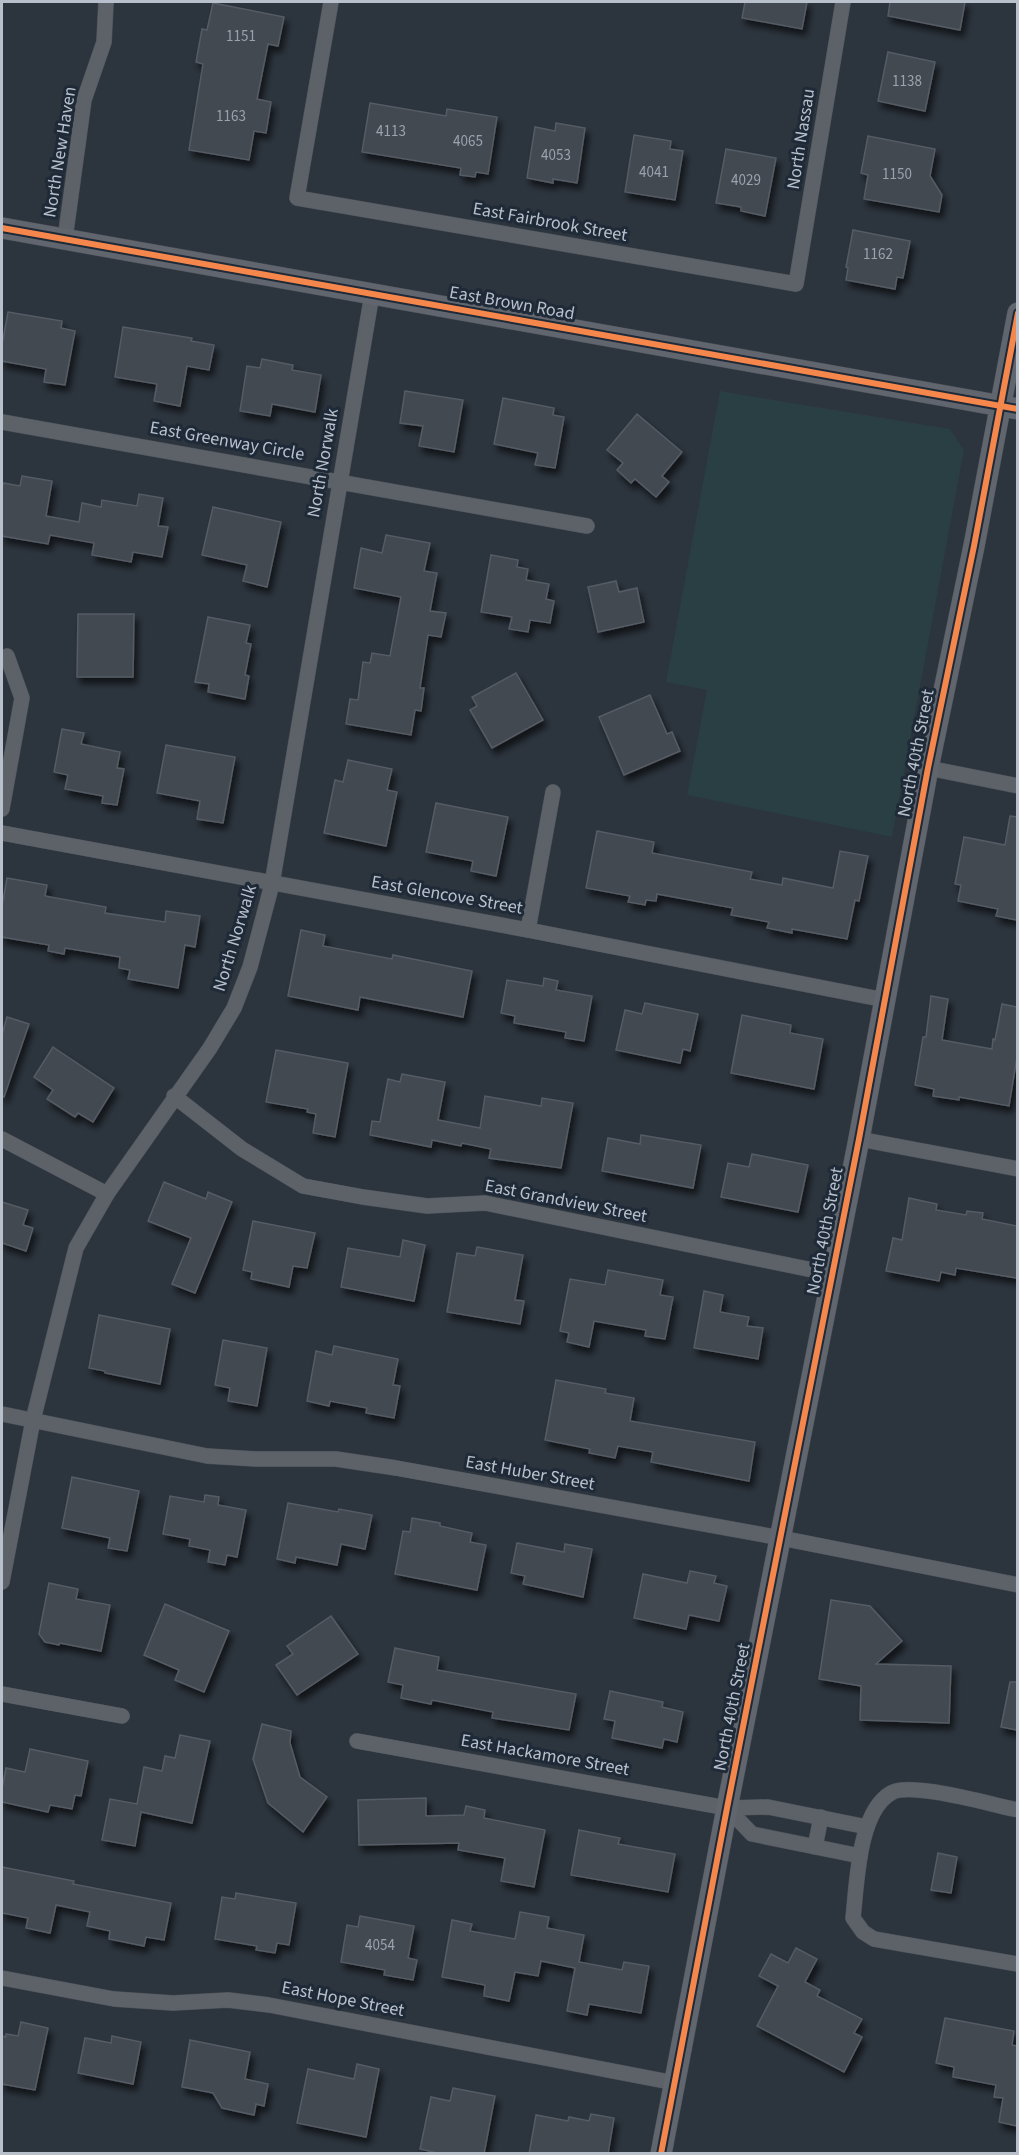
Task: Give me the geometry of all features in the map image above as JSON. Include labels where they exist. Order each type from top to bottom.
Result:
[{"type":"street","name":"North New Haven","points":[[65,239],[84,99],[104,42],[106,2]]},
{"type":"street","name":"East Fairbrook Street","points":[[331,2],[297,198],[796,284]]},
{"type":"street","name":"North Nassau","points":[[796,284],[843,2]]},
{"type":"street","name":"East Brown Road","points":[[2,228],[1009,407]]},
{"type":"street","name":"North Norwalk","points":[[2,1582],[33,1420],[76,1248],[107,1194],[210,1048],[234,1008],[250,967],[272,884],[372,294]]},
{"type":"street","name":"North 40th Street","points":[[661,2154],[859,1139],[928,768],[1009,407],[1017,313]]},
{"type":"street","name":"East Greenway Circle","points":[[2,422],[587,526]]},
{"type":"street","points":[[2,809],[22,698],[7,656]]},
{"type":"street","points":[[928,768],[1017,786]]},
{"type":"street","points":[[528,930],[553,792]]},
{"type":"street","name":"East Glencove Street","points":[[2,833],[528,930],[885,1000]]},
{"type":"street","name":"East Grandview Street","points":[[174,1096],[242,1149],[303,1185],[363,1197],[427,1206],[485,1203],[832,1274]]},
{"type":"street","points":[[2,1139],[107,1194]]},
{"type":"street","points":[[859,1139],[1017,1169]]},
{"type":"street","name":"East Huber Street","points":[[2,1414],[207,1456],[256,1459],[336,1459],[781,1538],[1017,1585]]},
{"type":"street","points":[[2,1694],[122,1716]]},
{"type":"street","name":"East Hackamore Street","points":[[357,1741],[727,1808],[768,1807],[867,1827]]},
{"type":"street","points":[[1017,1810],[921,1789],[891,1792],[876,1807],[867,1827],[853,1918],[863,1932],[874,1939],[1017,1964]]},
{"type":"street","points":[[727,1808],[752,1834],[861,1856]]},
{"type":"street","points":[[815,1847],[821,1817]]},
{"type":"street","name":"East Hope Street","points":[[2,1978],[114,1999],[173,2003],[228,2000],[269,2005],[675,2083]]},
{"type":"green space","points":[[720,391],[950,429],[964,450],[892,837],[687,795],[707,690],[666,682]]},
{"type":"building","points":[[745,2],[807,2],[802,29],[742,18]]},
{"type":"building","points":[[890,2],[965,2],[960,30],[888,16]]},
{"type":"building","points":[[213,3],[284,17],[278,46],[268,44],[257,99],[271,102],[266,133],[254,131],[249,160],[189,150],[203,64],[196,62],[202,29],[207,30]]},
{"type":"building","points":[[888,52],[935,62],[925,111],[878,101]]},
{"type":"building","points":[[370,103],[446,116],[447,109],[497,117],[488,174],[476,172],[475,177],[460,175],[461,168],[362,152]]},
{"type":"building","points":[[556,123],[585,128],[577,183],[553,179],[553,183],[527,178],[535,127],[555,131]]},
{"type":"building","points":[[634,135],[671,141],[670,149],[683,151],[675,200],[625,192]]},
{"type":"building","points":[[868,136],[935,149],[930,176],[942,195],[939,212],[864,199],[868,175],[861,173]]},
{"type":"building","points":[[726,149],[776,158],[765,216],[741,211],[741,207],[716,203]]},
{"type":"building","points":[[853,230],[910,241],[903,278],[897,277],[895,289],[846,280],[848,268],[846,267]]},
{"type":"building","points":[[8,312],[62,321],[61,328],[75,331],[65,385],[44,382],[46,369],[2,361],[2,345]]},
{"type":"building","points":[[123,327],[192,338],[191,341],[214,345],[209,370],[187,366],[180,406],[154,401],[157,384],[115,377]]},
{"type":"building","points":[[262,359],[293,365],[292,370],[321,375],[315,412],[272,404],[270,416],[240,411],[247,366],[260,368]]},
{"type":"building","points":[[405,391],[463,400],[454,452],[419,446],[423,426],[400,423]]},
{"type":"building","points":[[503,398],[554,408],[553,415],[564,417],[555,468],[535,465],[538,453],[494,444]]},
{"type":"building","points":[[637,414],[682,452],[662,476],[669,482],[656,497],[635,479],[631,483],[617,470],[623,463],[607,450]]},
{"type":"building","points":[[22,476],[52,481],[46,516],[79,522],[82,503],[101,507],[102,500],[137,506],[139,494],[163,498],[158,526],[168,527],[162,557],[133,552],[131,562],[92,555],[94,543],[50,535],[48,544],[2,536],[3,483],[20,486]]},
{"type":"building","points":[[213,507],[281,522],[267,587],[243,581],[247,565],[202,555]]},
{"type":"building","points":[[386,535],[430,543],[424,571],[437,573],[430,611],[446,613],[441,637],[428,635],[420,688],[424,688],[421,711],[415,710],[411,735],[346,724],[350,699],[358,700],[363,662],[370,663],[372,653],[390,656],[401,597],[354,588],[361,548],[382,553]]},
{"type":"building","points":[[491,555],[518,560],[517,567],[528,569],[526,580],[549,584],[546,599],[554,601],[550,623],[530,620],[528,632],[509,629],[512,617],[481,612]]},
{"type":"building","points":[[616,581],[619,592],[637,588],[644,622],[598,632],[588,587]]},
{"type":"building","points":[[78,614],[134,614],[133,677],[77,677]]},
{"type":"building","points":[[208,617],[250,625],[246,643],[251,644],[245,675],[249,676],[245,699],[208,692],[209,684],[195,682]]},
{"type":"building","points":[[516,673],[543,720],[492,748],[470,710],[477,706],[472,697]]},
{"type":"building","points":[[650,695],[667,734],[672,732],[680,751],[624,775],[599,717]]},
{"type":"building","points":[[62,729],[84,733],[81,744],[120,752],[117,768],[124,769],[117,805],[102,803],[103,796],[65,789],[68,775],[54,772]]},
{"type":"building","points":[[166,745],[235,757],[223,823],[197,819],[200,801],[157,793]]},
{"type":"building","points":[[348,760],[392,769],[387,790],[397,792],[386,846],[324,833],[335,780],[343,782]]},
{"type":"building","points":[[436,803],[508,817],[496,876],[471,871],[473,861],[426,852]]},
{"type":"building","points":[[1010,816],[1017,817],[1017,920],[996,916],[998,909],[958,901],[961,885],[955,884],[964,837],[1005,845]]},
{"type":"building","points":[[597,831],[654,842],[652,853],[752,872],[750,879],[782,885],[783,878],[833,888],[840,851],[868,856],[859,901],[855,900],[847,939],[792,929],[792,933],[767,928],[769,922],[731,915],[733,908],[657,894],[656,901],[646,900],[645,905],[628,902],[630,896],[586,888]]},
{"type":"building","points":[[7,878],[47,885],[45,896],[106,907],[105,913],[165,922],[166,911],[200,916],[195,947],[185,945],[178,988],[128,979],[130,970],[119,968],[120,957],[65,948],[64,954],[48,951],[49,945],[2,937],[2,906]]},
{"type":"building","points":[[301,930],[325,935],[323,946],[392,959],[393,955],[472,971],[463,1017],[360,997],[358,1010],[288,996]]},
{"type":"building","points":[[544,978],[558,981],[556,990],[592,996],[584,1041],[565,1038],[566,1032],[514,1023],[515,1016],[501,1013],[507,980],[543,986]]},
{"type":"building","points":[[931,996],[948,999],[942,1040],[992,1049],[1002,1004],[1017,1007],[1017,1057],[1009,1106],[959,1097],[959,1100],[933,1096],[934,1089],[915,1085],[923,1037],[926,1037]]},
{"type":"building","points":[[645,1003],[698,1014],[690,1051],[683,1049],[680,1063],[616,1050],[625,1010],[642,1014]]},
{"type":"building","points":[[742,1015],[791,1025],[790,1033],[823,1039],[814,1089],[731,1073]]},
{"type":"building","points":[[7,1017],[29,1024],[4,1097],[2,1096],[2,1035]]},
{"type":"building","points":[[53,1047],[114,1088],[93,1122],[78,1113],[75,1117],[47,1099],[53,1090],[34,1077]]},
{"type":"building","points":[[276,1050],[348,1063],[335,1137],[313,1133],[316,1114],[307,1112],[308,1109],[266,1102]]},
{"type":"building","points":[[402,1074],[445,1082],[438,1120],[480,1128],[485,1096],[541,1106],[542,1098],[573,1103],[561,1168],[489,1158],[491,1149],[462,1143],[461,1146],[432,1140],[431,1147],[370,1135],[372,1121],[380,1122],[388,1079],[400,1082]]},
{"type":"building","points":[[641,1135],[701,1145],[693,1188],[602,1171],[608,1138],[640,1144]]},
{"type":"building","points":[[752,1154],[808,1165],[798,1212],[721,1197],[728,1163],[749,1167]]},
{"type":"building","points":[[164,1182],[206,1199],[208,1192],[232,1202],[195,1293],[172,1284],[191,1238],[148,1221]]},
{"type":"building","points":[[909,1198],[937,1204],[936,1210],[966,1215],[967,1211],[983,1213],[982,1219],[1017,1226],[1017,1278],[956,1268],[955,1275],[941,1272],[939,1281],[886,1271],[893,1238],[902,1240]]},
{"type":"building","points":[[2,1202],[28,1210],[23,1225],[33,1228],[26,1251],[2,1243]]},
{"type":"building","points":[[253,1221],[315,1233],[307,1268],[293,1266],[289,1287],[251,1279],[252,1272],[243,1270]]},
{"type":"building","points":[[403,1240],[425,1245],[414,1301],[341,1287],[348,1248],[400,1257]]},
{"type":"building","points":[[477,1247],[523,1255],[515,1300],[524,1301],[520,1324],[447,1312],[457,1253],[475,1256]]},
{"type":"building","points":[[608,1270],[663,1280],[660,1295],[673,1297],[665,1339],[645,1336],[646,1330],[594,1321],[589,1347],[567,1342],[569,1333],[560,1331],[570,1279],[605,1285]]},
{"type":"building","points":[[704,1291],[723,1295],[720,1312],[749,1317],[747,1326],[763,1328],[758,1359],[694,1348]]},
{"type":"building","points":[[99,1315],[170,1329],[160,1384],[89,1368]]},
{"type":"building","points":[[223,1340],[267,1348],[257,1406],[228,1401],[230,1388],[215,1385]]},
{"type":"building","points":[[334,1346],[398,1359],[393,1385],[400,1386],[394,1418],[366,1413],[367,1408],[330,1401],[329,1406],[307,1401],[316,1351],[332,1355]]},
{"type":"building","points":[[556,1380],[606,1389],[605,1393],[634,1398],[630,1421],[755,1442],[749,1481],[651,1462],[653,1452],[618,1446],[615,1458],[589,1453],[590,1449],[545,1440]]},
{"type":"building","points":[[72,1477],[139,1491],[127,1551],[108,1548],[110,1538],[62,1528]]},
{"type":"building","points":[[205,1495],[219,1497],[218,1505],[246,1510],[237,1557],[227,1555],[225,1565],[208,1562],[210,1550],[189,1546],[190,1539],[163,1534],[170,1496],[204,1502]]},
{"type":"building","points":[[288,1503],[338,1512],[339,1509],[372,1515],[365,1549],[341,1544],[337,1565],[296,1557],[295,1563],[277,1559]]},
{"type":"building","points":[[412,1518],[440,1523],[440,1526],[472,1533],[470,1542],[486,1545],[477,1590],[395,1574],[403,1531],[410,1532]]},
{"type":"building","points":[[517,1543],[564,1552],[565,1544],[592,1549],[583,1597],[523,1584],[525,1576],[511,1573]]},
{"type":"building","points":[[690,1571],[716,1576],[714,1583],[727,1586],[719,1621],[689,1615],[686,1629],[634,1618],[643,1574],[687,1583]]},
{"type":"building","points":[[49,1583],[78,1589],[76,1599],[110,1605],[101,1651],[45,1642],[39,1634]]},
{"type":"building","points":[[831,1600],[870,1606],[902,1641],[876,1664],[951,1666],[949,1723],[860,1720],[861,1686],[819,1679]]},
{"type":"building","points":[[165,1604],[229,1631],[204,1692],[175,1680],[179,1670],[144,1655]]},
{"type":"building","points":[[331,1616],[358,1654],[297,1695],[276,1665],[293,1654],[287,1646]]},
{"type":"building","points":[[395,1648],[439,1657],[437,1670],[576,1694],[569,1730],[492,1718],[493,1712],[432,1700],[431,1704],[401,1698],[403,1685],[388,1682]]},
{"type":"building","points":[[1010,1682],[1017,1682],[1017,1730],[1001,1727]]},
{"type":"building","points":[[610,1691],[663,1702],[662,1707],[683,1712],[677,1742],[664,1739],[662,1748],[612,1738],[615,1721],[604,1719]]},
{"type":"building","points":[[262,1724],[291,1731],[290,1743],[300,1777],[327,1797],[303,1832],[268,1803],[253,1759]]},
{"type":"building","points":[[180,1735],[210,1741],[192,1823],[141,1812],[135,1846],[102,1840],[110,1799],[137,1804],[144,1767],[162,1771],[165,1756],[175,1758]]},
{"type":"building","points":[[30,1749],[88,1761],[81,1796],[75,1795],[72,1809],[50,1805],[48,1812],[2,1802],[6,1768],[25,1772]]},
{"type":"building","points":[[426,1798],[426,1816],[464,1815],[466,1806],[485,1810],[484,1818],[545,1830],[534,1887],[501,1881],[505,1858],[458,1850],[459,1843],[359,1845],[358,1800]]},
{"type":"building","points":[[579,1830],[620,1838],[618,1844],[675,1854],[668,1892],[571,1875]]},
{"type":"building","points":[[938,1853],[957,1857],[951,1893],[931,1890]]},
{"type":"building","points":[[2,1867],[74,1881],[73,1884],[171,1903],[164,1940],[146,1937],[144,1946],[109,1939],[110,1931],[87,1926],[90,1912],[56,1905],[50,1933],[26,1928],[28,1918],[2,1913]]},
{"type":"building","points":[[236,1893],[296,1903],[289,1945],[277,1943],[275,1953],[256,1950],[257,1946],[215,1939],[222,1897],[235,1899]]},
{"type":"building","points":[[520,1912],[549,1917],[547,1928],[584,1935],[579,1962],[622,1970],[624,1962],[649,1966],[641,2013],[589,2004],[587,2015],[567,2011],[575,1968],[541,1961],[538,1976],[515,1972],[509,2001],[484,1996],[485,1985],[442,1977],[452,1920],[472,1924],[470,1931],[515,1939]]},
{"type":"building","points":[[360,1916],[414,1926],[408,1958],[417,1960],[413,1980],[384,1975],[385,1970],[341,1962],[347,1925],[358,1927]]},
{"type":"building","points":[[796,1948],[817,1959],[805,1982],[820,1990],[817,1996],[862,2019],[854,2033],[862,2037],[844,2072],[757,2026],[778,1986],[759,1976],[771,1954],[788,1963]]},
{"type":"building","points":[[945,2018],[1014,2031],[1012,2045],[1017,2046],[1017,2126],[999,2122],[1003,2098],[994,2097],[996,2085],[953,2077],[954,2067],[936,2063]]},
{"type":"building","points":[[21,2022],[48,2028],[35,2090],[2,2084],[2,2036],[6,2037],[6,2034],[18,2036]]},
{"type":"building","points":[[112,2036],[141,2042],[133,2084],[78,2073],[85,2038],[111,2043]]},
{"type":"building","points":[[190,2040],[250,2052],[245,2079],[268,2084],[264,2106],[256,2104],[254,2115],[222,2108],[213,2093],[182,2087]]},
{"type":"building","points":[[357,2064],[379,2069],[366,2137],[297,2123],[308,2069],[354,2079]]},
{"type":"building","points":[[453,2088],[495,2096],[484,2154],[441,2154],[420,2149],[431,2097],[450,2101]]},
{"type":"building","points":[[591,2114],[614,2118],[608,2154],[529,2154],[536,2115],[568,2121],[569,2117],[589,2121]]},
{"type":"cycle path","points":[[2,228],[1018,409]]},
{"type":"cycle path","points":[[661,2154],[1018,313]]}]
